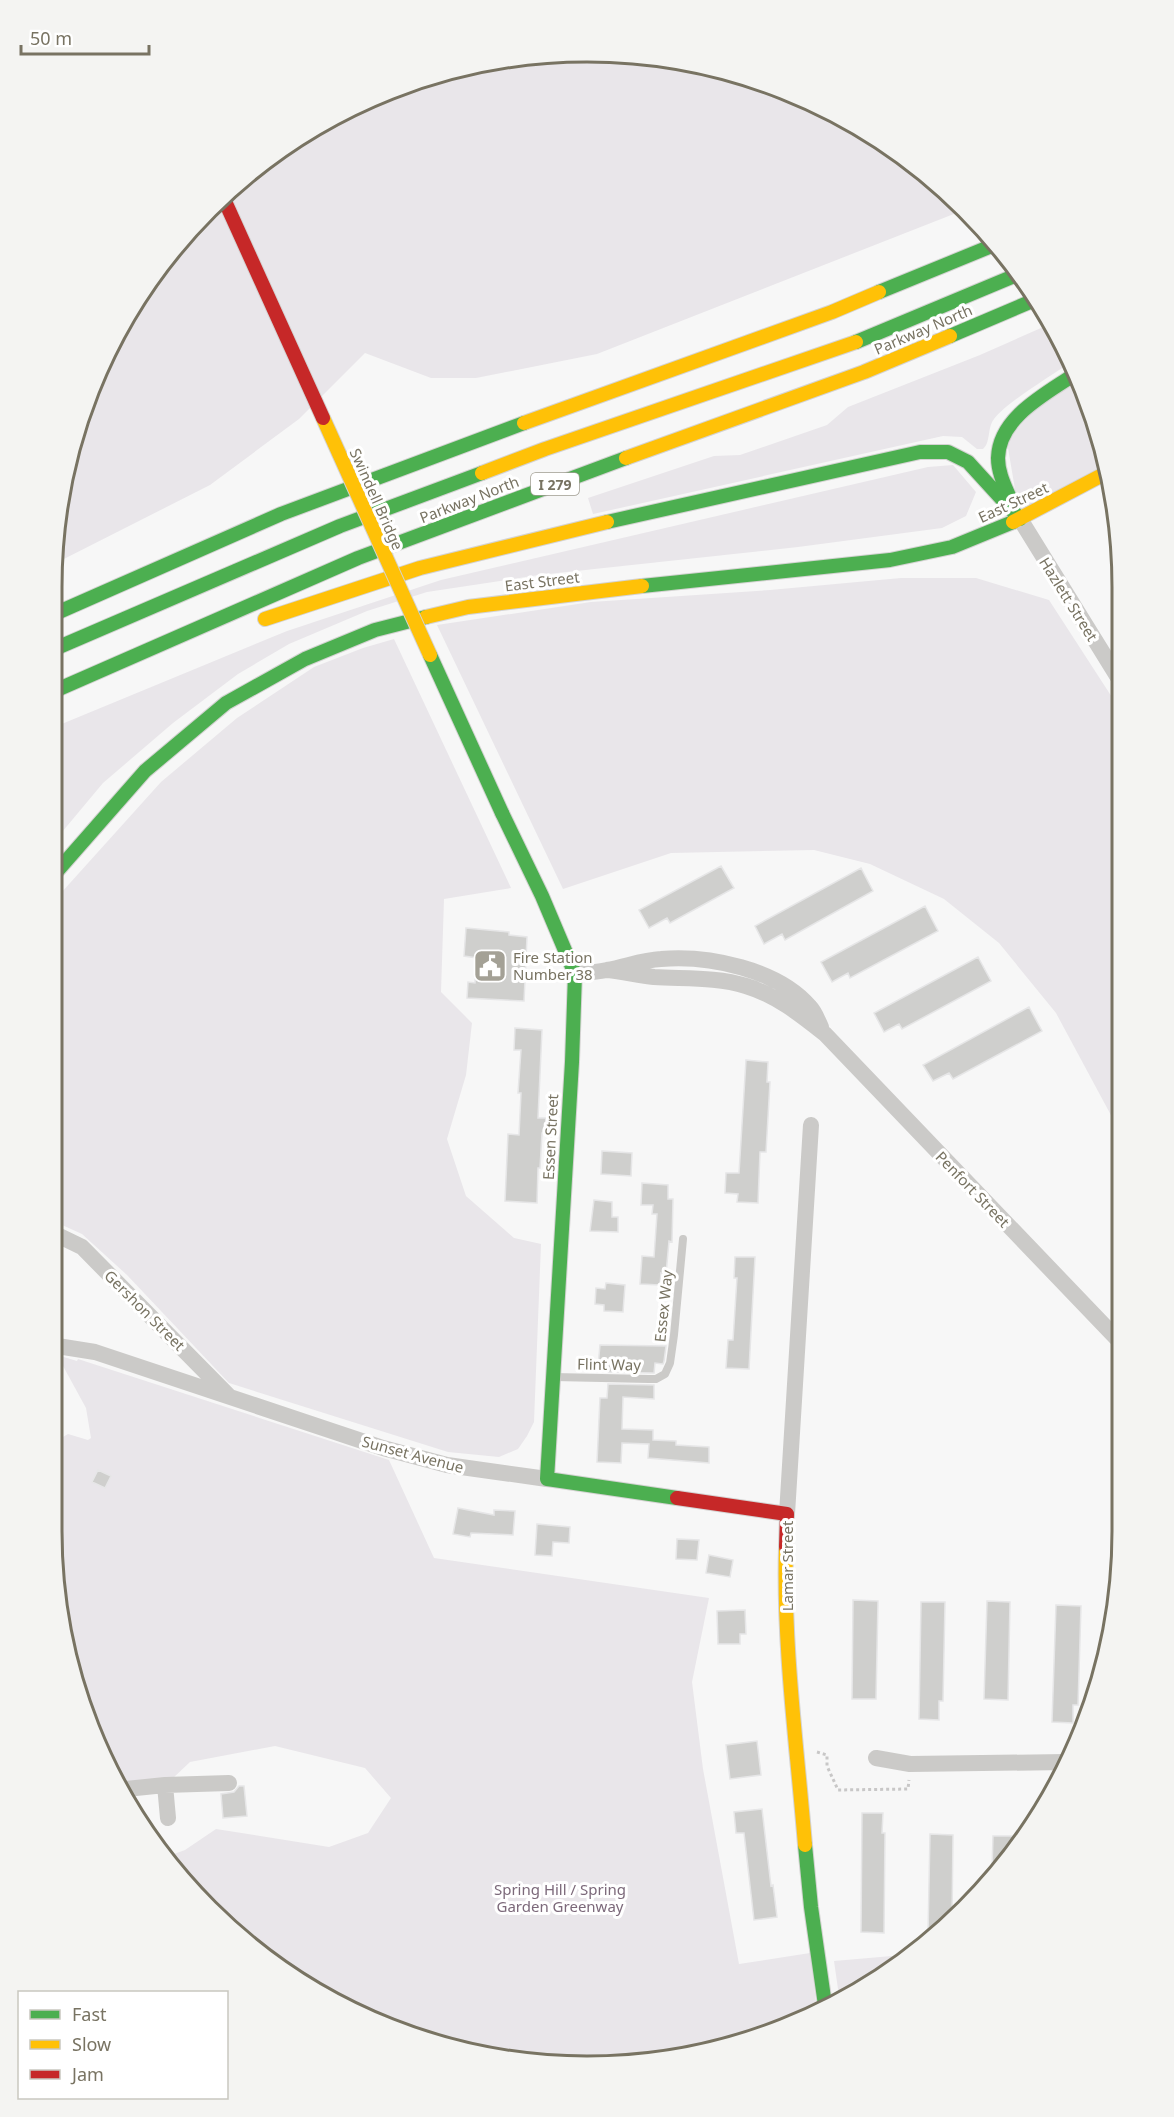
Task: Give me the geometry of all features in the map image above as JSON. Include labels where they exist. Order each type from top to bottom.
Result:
[{"type":"main road","name":"Swindell Bridge","points":[[227,205],[502,813]]},
{"type":"main road","points":[[62,611],[281,514],[551,412],[832,312],[988,248]]},
{"type":"main road","points":[[62,646],[340,526],[545,449],[854,343],[1011,277]]},
{"type":"main road","name":"Parkway North","points":[[62,688],[358,558],[864,372],[1028,302]]},
{"type":"main road","points":[[1020,519],[1000,475],[999,444],[1005,430],[1022,412],[1069,379]]},
{"type":"main road","points":[[251,625],[349,590],[441,563],[653,512],[920,453],[948,452],[968,462],[1020,519]]},
{"type":"main road","name":"East Street","points":[[62,866],[145,771],[226,703],[305,658],[375,630],[468,607],[593,591],[890,560],[952,547],[1020,519],[1100,477]]},
{"type":"main road","points":[[77,682],[101,683]]},
{"type":"main road","name":"Essen Street","points":[[502,813],[542,896],[575,974],[547,1479]]},
{"type":"main road","name":"Sunset Avenue","points":[[547,1479],[787,1514]]},
{"type":"main road","name":"Lamar Street","points":[[787,1514],[785,1578],[788,1648],[811,1907],[824,1998]]},
{"type":"street","name":"Hazlett Street","points":[[1020,519],[1112,668]]},
{"type":"street","name":"Penfort Street","points":[[575,974],[608,970],[651,976],[717,980],[747,986],[799,1013],[825,1034],[1112,1334]]},
{"type":"street","name":"Lamar Street","points":[[787,1514],[811,1125]]},
{"type":"street","name":"Gershon Street","points":[[62,1237],[82,1247],[232,1398]]},
{"type":"street","name":"Sunset Avenue","points":[[62,1347],[94,1352],[383,1448],[447,1465],[547,1479]]},
{"type":"street","points":[[876,1758],[910,1764],[1058,1762]]},
{"type":"street","points":[[130,1789],[229,1783]]},
{"type":"street","points":[[165,1785],[168,1818]]},
{"type":"lane","name":"Essex Way","points":[[665,1374],[670,1363],[683,1239]]},
{"type":"lane","name":"Flint Way","points":[[552,1377],[650,1379],[665,1374]]},
{"type":"path","points":[[815,1747],[818,1753],[827,1755],[827,1766],[838,1790],[908,1789],[910,1764]]},
{"type":"green space","points":[[587,62],[656,66],[723,79],[788,102],[850,132],[907,170],[957,213],[597,354],[476,378],[431,378],[365,353],[299,419],[210,485],[63,560],[66,518],[72,484],[89,418],[132,324],[170,267],[215,215],[267,170],[324,132],[418,89],[484,72],[553,63]]},
{"type":"green space","points":[[1043,327],[1063,367],[1000,412],[990,426],[987,443],[983,449],[977,449],[962,437],[943,436],[593,514],[588,498],[714,456],[740,455],[827,425],[848,407],[980,355]]},
{"type":"green space","points":[[1069,379],[1085,418],[1100,476],[1020,519],[1005,430]]},
{"type":"green space","points":[[953,465],[976,492],[966,516],[942,528],[798,547],[539,575],[427,592],[367,611],[289,644],[238,674],[173,723],[103,783],[62,832],[62,724],[287,631],[441,580],[928,467]]},
{"type":"green space","points":[[901,578],[976,578],[1049,600],[1112,697],[1112,1117],[1056,1013],[999,943],[944,899],[870,864],[814,850],[671,853],[563,889],[437,625],[591,602],[770,590]]},
{"type":"green space","points":[[394,639],[511,888],[444,899],[441,992],[472,1023],[466,1075],[447,1139],[466,1196],[514,1238],[541,1244],[534,1422],[518,1449],[499,1457],[448,1452],[229,1383],[127,1275],[82,1234],[62,1225],[62,892],[161,782],[237,718],[314,667]]},
{"type":"green space","name":"Spring Hill / Spring Garden Greenway","points":[[62,1356],[77,1361],[78,1359],[389,1460],[434,1558],[709,1598],[692,1682],[703,1769],[739,1964],[810,1953],[816,2002],[756,2028],[723,2038],[656,2051],[587,2056],[518,2051],[451,2038],[386,2015],[324,1985],[267,1947],[215,1902],[174,1854],[185,1850],[216,1829],[329,1847],[368,1833],[391,1798],[365,1768],[275,1746],[190,1762],[172,1779],[127,1783],[89,1699],[79,1666],[66,1599],[62,1530],[62,1438],[68,1434],[88,1440],[91,1438],[86,1408],[62,1364]]},
{"type":"green space","points":[[892,1956],[892,1957],[838,1991],[834,1961]]},
{"type":"building","points":[[721,866],[734,888],[670,923],[667,918],[649,928],[639,910]]},
{"type":"building","points":[[861,868],[873,891],[785,940],[782,934],[764,944],[755,926]]},
{"type":"building","points":[[925,906],[938,931],[850,978],[848,973],[832,982],[821,962]]},
{"type":"building","points":[[466,928],[509,932],[509,935],[527,937],[524,1001],[467,998],[468,982],[475,983],[477,958],[464,956]]},
{"type":"building","points":[[978,957],[991,981],[902,1029],[899,1024],[884,1032],[874,1013]]},
{"type":"building","points":[[1029,1007],[1042,1031],[953,1079],[949,1073],[933,1081],[923,1065]]},
{"type":"building","points":[[515,1028],[542,1030],[538,1118],[546,1118],[545,1133],[542,1133],[540,1168],[538,1168],[537,1203],[505,1201],[508,1134],[519,1135],[521,1093],[518,1093],[521,1050],[514,1050]]},
{"type":"building","points":[[746,1060],[768,1062],[767,1082],[770,1082],[766,1152],[760,1152],[758,1203],[737,1202],[738,1194],[725,1193],[726,1173],[739,1173]]},
{"type":"building","points":[[602,1151],[632,1153],[631,1176],[601,1174]]},
{"type":"building","points":[[642,1183],[668,1185],[668,1199],[673,1199],[672,1242],[669,1241],[666,1274],[661,1273],[660,1285],[640,1284],[642,1256],[654,1257],[657,1214],[652,1214],[653,1205],[641,1205]]},
{"type":"building","points":[[594,1200],[612,1202],[612,1217],[618,1217],[618,1232],[590,1231]]},
{"type":"building","points":[[735,1257],[755,1257],[749,1369],[726,1368],[728,1340],[733,1340],[737,1278],[734,1278]]},
{"type":"building","points":[[606,1283],[625,1285],[623,1312],[604,1311],[604,1305],[595,1304],[596,1288],[605,1289]]},
{"type":"building","points":[[600,1345],[666,1346],[663,1364],[655,1363],[654,1373],[608,1372],[608,1366],[598,1366]]},
{"type":"building","points":[[608,1384],[654,1385],[654,1399],[623,1397],[622,1429],[653,1430],[653,1440],[676,1441],[676,1445],[709,1447],[709,1463],[648,1458],[649,1444],[622,1443],[621,1463],[597,1462],[600,1398],[607,1398]]},
{"type":"building","points":[[98,1470],[111,1476],[105,1488],[92,1482]]},
{"type":"building","points":[[458,1508],[494,1515],[494,1510],[515,1511],[513,1535],[471,1533],[470,1537],[453,1534]]},
{"type":"building","points":[[537,1524],[570,1527],[569,1543],[553,1542],[552,1556],[535,1555]]},
{"type":"building","points":[[677,1539],[699,1540],[697,1560],[676,1559]]},
{"type":"building","points":[[709,1555],[733,1560],[730,1577],[706,1573]]},
{"type":"building","points":[[853,1600],[878,1601],[876,1699],[852,1699]]},
{"type":"building","points":[[987,1601],[1010,1602],[1008,1700],[984,1699]]},
{"type":"building","points":[[921,1602],[945,1602],[943,1701],[939,1701],[939,1720],[919,1719]]},
{"type":"building","points":[[1056,1605],[1081,1606],[1078,1705],[1073,1705],[1073,1723],[1052,1722]]},
{"type":"building","points":[[745,1610],[746,1634],[740,1634],[740,1644],[718,1644],[717,1611]]},
{"type":"building","points":[[757,1741],[761,1775],[730,1779],[726,1745]]},
{"type":"building","points":[[239,1786],[244,1786],[247,1816],[223,1818],[221,1794],[234,1792]]},
{"type":"building","points":[[762,1809],[777,1917],[754,1920],[744,1833],[736,1833],[734,1812]]},
{"type":"building","points":[[862,1813],[883,1813],[882,1833],[885,1833],[884,1933],[861,1932]]},
{"type":"building","points":[[930,1834],[953,1835],[952,1908],[928,1929]]},
{"type":"building","points":[[993,1836],[1014,1836],[1004,1850],[992,1864]]},
{"type":"traffic: fast","points":[[879,292],[988,248]]},
{"type":"traffic: fast","points":[[856,342],[1011,277]]},
{"type":"traffic: fast","points":[[950,336],[1029,303]]},
{"type":"traffic: fast","points":[[1012,503],[999,470],[1000,443],[1006,430],[1026,408],[1069,378]]},
{"type":"traffic: fast","points":[[62,611],[281,514],[524,423]]},
{"type":"traffic: fast","points":[[607,522],[920,452],[948,452],[968,462],[1020,519]]},
{"type":"traffic: fast","points":[[62,688],[358,558],[626,458]]},
{"type":"traffic: fast","points":[[62,646],[340,526],[482,473]]},
{"type":"traffic: fast","points":[[642,586],[890,560],[952,547],[1013,522]]},
{"type":"traffic: fast","points":[[62,866],[145,771],[226,703],[305,659],[375,630],[426,617]]},
{"type":"traffic: fast","points":[[430,655],[502,813]]},
{"type":"traffic: fast","points":[[502,813],[542,896],[575,974],[572,1062],[547,1479],[677,1498]]},
{"type":"traffic: fast","points":[[805,1845],[824,1998]]},
{"type":"traffic: slow","points":[[524,423],[832,312],[879,292]]},
{"type":"traffic: slow","points":[[626,458],[864,372],[950,336]]},
{"type":"traffic: slow","points":[[482,473],[545,449],[856,342]]},
{"type":"traffic: slow","points":[[323,418],[430,655]]},
{"type":"traffic: slow","points":[[1013,522],[1100,476]]},
{"type":"traffic: slow","points":[[265,619],[420,568],[607,522]]},
{"type":"traffic: slow","points":[[426,617],[468,607],[642,586]]},
{"type":"traffic: slow","points":[[786,1547],[791,1696],[805,1845]]},
{"type":"traffic: jam","points":[[227,205],[323,418]]},
{"type":"traffic: jam","points":[[677,1498],[787,1514],[786,1547]]},
{"type":"place","name":"Fire Station Number 38","points":[[490,966]]}]
